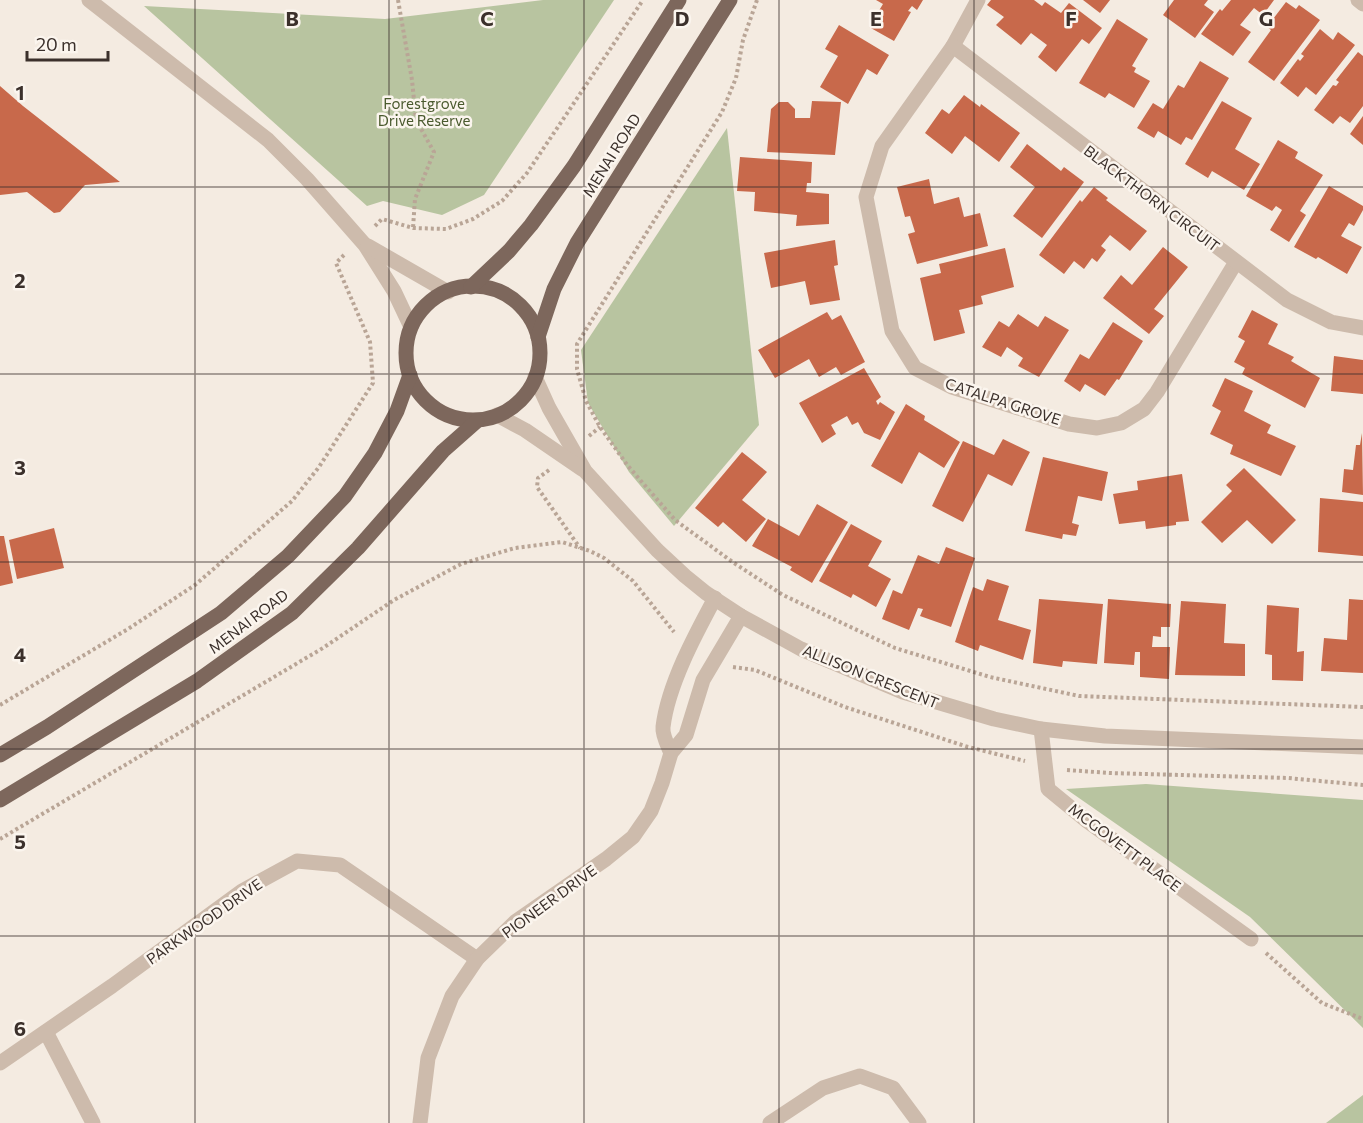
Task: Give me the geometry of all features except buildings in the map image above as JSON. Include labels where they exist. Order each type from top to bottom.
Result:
[{"type":"main road","name":"MENAI ROAD","points":[[471,287],[516,243],[574,166],[679,0]]},
{"type":"main road","name":"MENAI ROAD","points":[[538,337],[555,290],[577,243],[730,0]]},
{"type":"main road","points":[[480,286],[501,292],[519,306],[532,323],[538,337],[540,363],[532,386],[518,403],[496,416],[477,421],[455,419],[436,410],[419,393],[410,375],[405,353],[411,327],[420,312],[439,296],[448,292],[459,287],[480,286]]},
{"type":"main road","name":"MENAI ROAD","points":[[0,755],[47,727],[221,613],[288,556],[345,496],[375,453],[397,411],[410,375]]},
{"type":"main road","name":"MENAI ROAD","points":[[0,800],[197,681],[292,613],[358,548],[442,451],[477,421]]},
{"type":"street","points":[[89,0],[268,140],[307,179],[363,242],[394,291],[411,327]]},
{"type":"street","name":"CATALPA GROVE","points":[[978,0],[953,46],[882,146],[866,197],[892,331],[915,368],[952,387],[1070,424],[1097,428],[1121,423],[1144,410],[1157,392],[1236,262]]},
{"type":"street","points":[[1358,0],[1363,4]]},
{"type":"street","name":"BLACKTHORN CIRCUIT","points":[[953,46],[1287,300],[1331,322],[1363,328]]},
{"type":"street","points":[[363,242],[448,292]]},
{"type":"street","points":[[535,377],[549,408],[585,471]]},
{"type":"street","points":[[496,416],[525,430],[585,471]]},
{"type":"street","name":"ALLISON CRESCENT","points":[[585,471],[657,550],[685,576],[715,598],[741,616],[801,649],[903,692],[966,712],[1041,729],[1105,736],[1363,747]]},
{"type":"street","points":[[671,753],[663,729],[670,701],[691,643],[715,598]]},
{"type":"street","name":"PIONEER DRIVE","points":[[420,1123],[428,1058],[452,996],[477,959],[514,922],[606,859],[633,837],[651,811],[671,753],[686,735],[704,681],[741,616]]},
{"type":"street","name":"MCGOVETT PLACE","points":[[1041,729],[1048,789],[1087,821],[1251,939]]},
{"type":"street","name":"PARKWOOD DRIVE","points":[[0,1063],[243,891],[297,861],[340,865],[477,959]]},
{"type":"street","points":[[46,1032],[93,1123]]},
{"type":"street","points":[[770,1123],[823,1088],[860,1076],[893,1088],[919,1123]]},
{"type":"path","points":[[398,0],[412,80],[416,120],[434,152],[415,199],[412,228]]},
{"type":"path","points":[[0,705],[128,629],[195,585],[292,501],[319,466],[373,383],[370,342],[336,263],[363,242],[382,219],[412,228],[447,229],[473,219],[502,201],[533,165],[643,0]]},
{"type":"path","points":[[758,0],[743,40],[736,78],[722,112],[577,344],[577,369],[586,401],[600,427],[628,466],[675,520],[734,563],[783,595],[895,648],[990,677],[1079,696],[1363,706]]},
{"type":"path","points":[[0,839],[323,648],[394,600],[460,564],[515,548],[562,542],[590,551],[604,558],[633,581],[676,635]]},
{"type":"path","points":[[1251,939],[1322,1003],[1363,1019]]},
{"type":"green space","name":"Forestgrove Drive Reserve","points":[[543,0],[614,0],[484,195],[442,215],[383,201],[367,206],[144,6],[385,19]]},
{"type":"green space","points":[[727,128],[759,425],[674,526],[629,472],[588,403],[581,350]]},
{"type":"green space","points":[[1146,784],[1363,800],[1363,1028],[1250,917],[1066,789]]},
{"type":"green space","points":[[1363,1095],[1363,1123],[1326,1123]]}]
